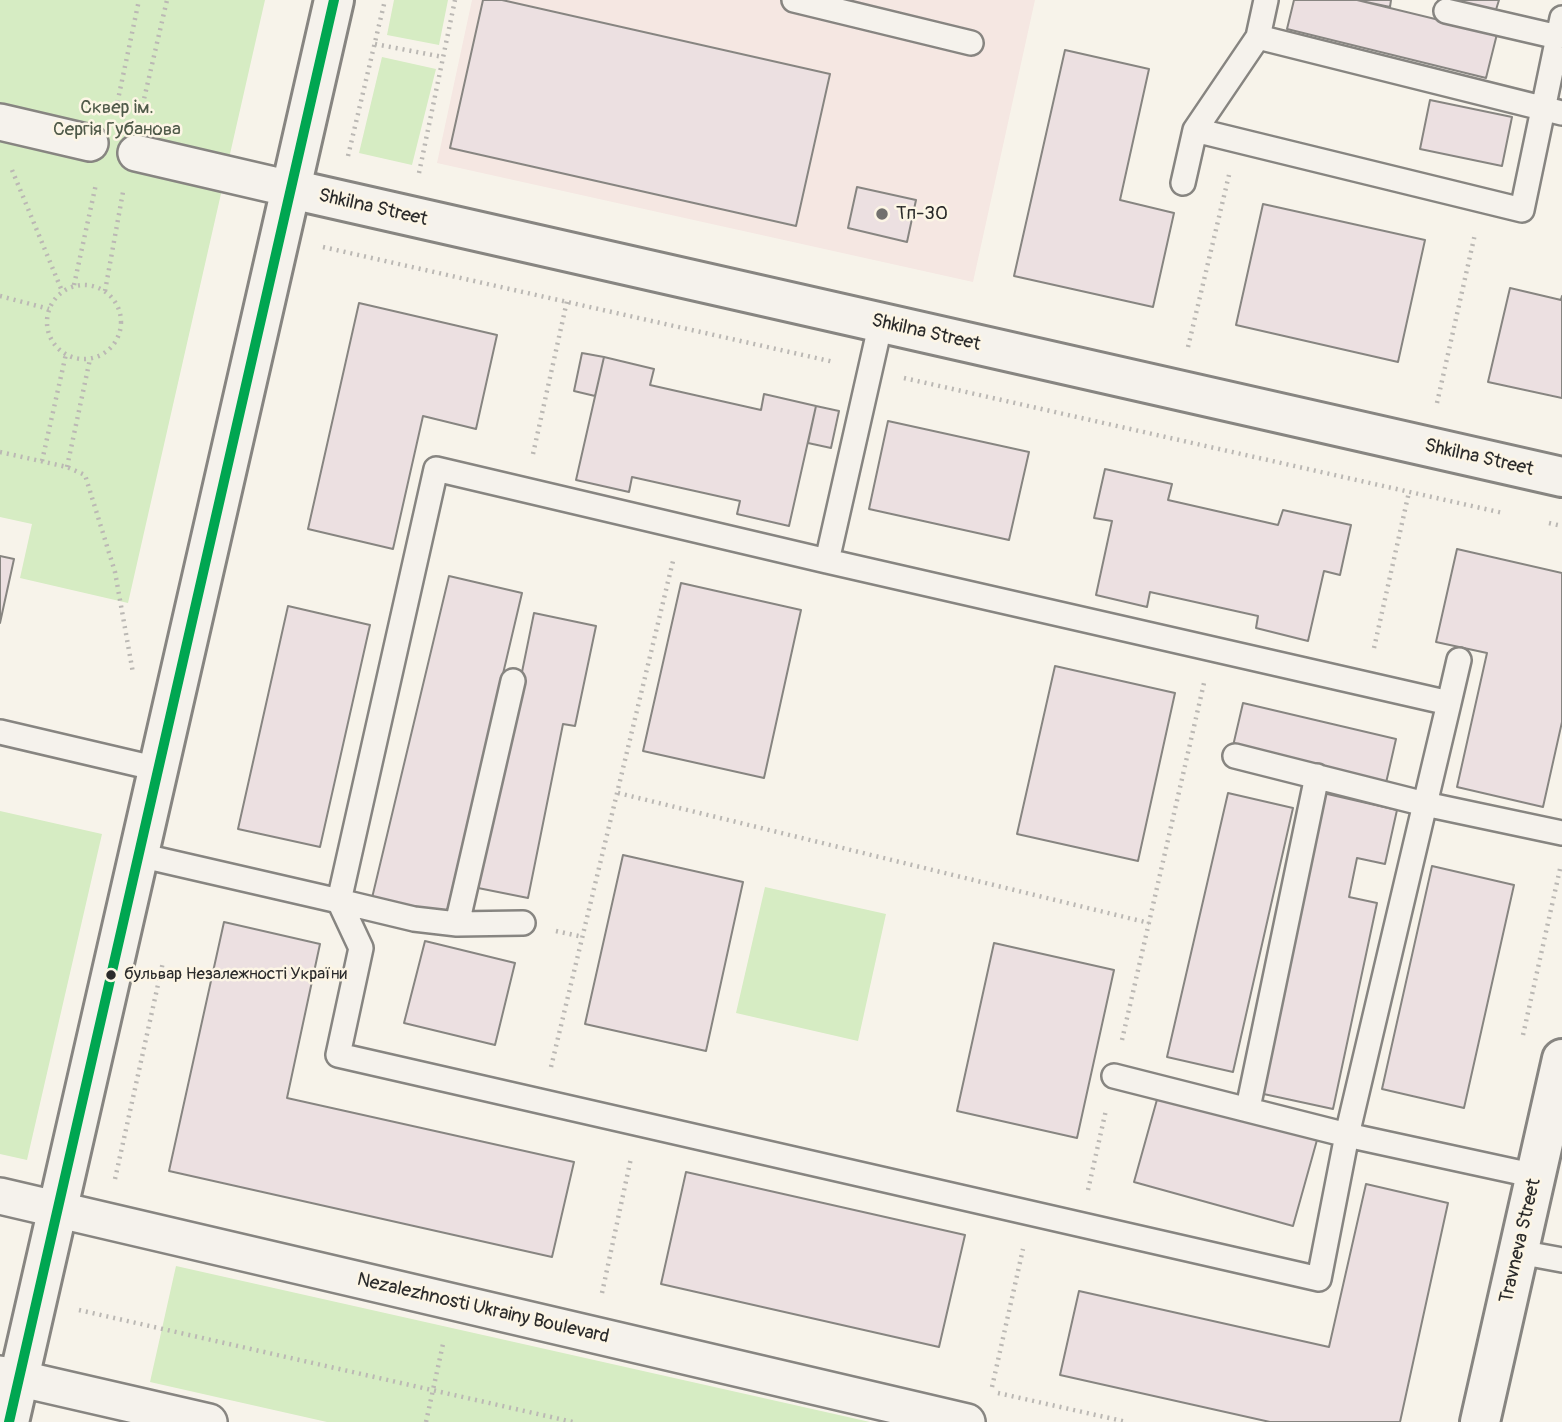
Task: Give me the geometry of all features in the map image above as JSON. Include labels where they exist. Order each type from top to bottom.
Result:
[{"type":"street","points":[[9,1422],[10,1377],[37,1300],[334,0]]},
{"type":"street","points":[[0,122],[94,157]]},
{"type":"street","points":[[130,168],[290,188]]},
{"type":"street","name":"Shkilna Street","points":[[290,188],[1562,477]]},
{"type":"street","name":"Travneva Street","points":[[1480,1422],[1562,1059]]},
{"type":"street","name":"Nezalezhnosti Ukrainy Boulevard","points":[[0,1196],[967,1422]]},
{"type":"street","points":[[10,1377],[209,1422]]},
{"type":"lane","points":[[794,0],[971,43]]},
{"type":"lane","points":[[1183,183],[1195,130],[1258,37],[1266,0]]},
{"type":"lane","points":[[1195,130],[1522,210],[1553,111],[1560,28],[1446,11]]},
{"type":"lane","points":[[1258,37],[1553,111]]},
{"type":"lane","points":[[828,561],[881,323]]},
{"type":"lane","points":[[1449,703],[436,468],[338,901],[361,948],[338,1055],[1319,1279],[1347,1135],[1449,703],[1459,660]]},
{"type":"lane","points":[[457,924],[513,681]]},
{"type":"lane","points":[[0,732],[158,769]]},
{"type":"lane","points":[[1234,756],[1425,804],[1562,833]]},
{"type":"lane","points":[[1248,1108],[1317,776]]},
{"type":"lane","points":[[139,855],[414,919],[457,924],[523,923]]},
{"type":"lane","points":[[1114,1076],[1347,1135],[1536,1176]]},
{"type":"lane","points":[[1519,1252],[1562,1260]]},
{"type":"path","points":[[115,115],[139,0]]},
{"type":"path","points":[[140,117],[167,0]]},
{"type":"path","points":[[347,161],[385,0]]},
{"type":"path","points":[[418,177],[455,0]]},
{"type":"path","points":[[375,44],[443,57]]},
{"type":"path","points":[[1187,353],[1238,140]]},
{"type":"path","points":[[74,285],[94,157]]},
{"type":"path","points":[[10,165],[62,292]]},
{"type":"path","points":[[105,291],[130,168]]},
{"type":"path","points":[[1436,408],[1484,199]]},
{"type":"path","points":[[74,285],[90,285],[105,291],[114,299],[120,311],[122,323],[119,336],[112,347],[102,355],[90,359],[78,359],[66,354],[56,346],[49,335],[49,309],[62,292],[74,285]]},
{"type":"path","points":[[0,296],[49,309]]},
{"type":"path","points":[[526,489],[567,302]]},
{"type":"path","points":[[42,461],[66,354]]},
{"type":"path","points":[[67,467],[90,359]]},
{"type":"path","points":[[0,452],[67,467],[85,475],[115,572],[134,679]]},
{"type":"path","points":[[1366,683],[1409,492]]},
{"type":"path","points":[[543,1102],[681,526]]},
{"type":"path","points":[[1080,1225],[1212,648]]},
{"type":"path","points":[[618,793],[1149,923]]},
{"type":"path","points":[[592,1335],[639,1124]]},
{"type":"path","points":[[991,1391],[1030,1214]]},
{"type":"path","points":[[37,1300],[573,1422]]},
{"type":"path","points":[[426,1422],[452,1302]]},
{"type":"shaded area","points":[[472,0],[1035,0],[973,282],[437,163]]},
{"type":"green space","name":"Сквер ім. Сергія Губанова","points":[[0,0],[265,0],[128,603],[20,578],[32,524],[0,517]]},
{"type":"green space","points":[[394,0],[448,0],[439,45],[387,35]]},
{"type":"green space","points":[[382,57],[436,69],[412,165],[359,153]]},
{"type":"green space","points":[[0,811],[102,834],[27,1160],[0,1154]]},
{"type":"green space","points":[[765,887],[886,914],[858,1041],[736,1013]]},
{"type":"green space","points":[[176,1266],[870,1422],[327,1422],[150,1382]]},
{"type":"building","points":[[483,0],[502,0],[830,74],[796,226],[450,148]]},
{"type":"building","points":[[1294,0],[1357,0],[1497,34],[1486,78],[1287,29]]},
{"type":"building","points":[[1357,0],[1391,0],[1390,7]]},
{"type":"building","points":[[1447,0],[1499,0],[1495,13]]},
{"type":"building","points":[[1065,50],[1149,69],[1120,200],[1174,213],[1153,307],[1014,276]]},
{"type":"building","points":[[1430,100],[1512,117],[1502,166],[1420,149]]},
{"type":"building","name":"Тп-30","points":[[857,187],[916,200],[907,242],[848,228]]},
{"type":"building","points":[[1263,204],[1425,240],[1398,362],[1236,325]]},
{"type":"building","points":[[1510,288],[1561,300],[1562,296],[1562,398],[1488,382]]},
{"type":"building","points":[[359,303],[497,335],[476,429],[423,416],[393,549],[308,529]]},
{"type":"building","points":[[582,353],[604,357],[595,396],[574,391]]},
{"type":"building","points":[[604,357],[654,369],[650,385],[761,410],[764,394],[816,406],[789,526],[737,514],[740,501],[632,477],[629,492],[576,480]]},
{"type":"building","points":[[816,406],[839,411],[831,448],[808,443]]},
{"type":"building","points":[[888,421],[1029,452],[1009,540],[869,509]]},
{"type":"building","points":[[1105,469],[1172,484],[1168,500],[1278,525],[1283,510],[1351,525],[1340,575],[1324,571],[1308,641],[1256,628],[1258,616],[1150,592],[1147,607],[1096,595],[1112,521],[1094,518]]},
{"type":"building","points":[[1457,549],[1562,573],[1562,722],[1543,807],[1457,787],[1487,653],[1436,642]]},
{"type":"building","points":[[0,556],[14,559],[0,623]]},
{"type":"building","points":[[449,576],[522,593],[446,916],[372,898]]},
{"type":"building","points":[[681,583],[801,610],[764,778],[643,751]]},
{"type":"building","points":[[288,606],[370,625],[320,847],[238,829]]},
{"type":"building","points":[[534,613],[596,626],[575,726],[563,724],[528,898],[478,888]]},
{"type":"building","points":[[1055,666],[1175,693],[1138,861],[1017,834]]},
{"type":"building","points":[[1243,703],[1396,739],[1386,783],[1233,746]]},
{"type":"building","points":[[1228,793],[1293,808],[1233,1072],[1167,1057]]},
{"type":"building","points":[[1323,793],[1397,810],[1385,864],[1357,858],[1349,897],[1377,903],[1333,1109],[1259,1093]]},
{"type":"building","points":[[623,855],[743,882],[706,1051],[585,1024]]},
{"type":"building","points":[[1432,866],[1514,885],[1464,1108],[1382,1089]]},
{"type":"building","points":[[224,922],[320,944],[287,1098],[574,1162],[552,1257],[169,1171]]},
{"type":"building","points":[[425,941],[515,963],[495,1045],[404,1023]]},
{"type":"building","points":[[994,943],[1114,970],[1077,1138],[957,1111]]},
{"type":"building","points":[[1158,1096],[1317,1140],[1293,1226],[1134,1182]]},
{"type":"building","points":[[686,1172],[965,1235],[939,1347],[661,1284]]},
{"type":"building","points":[[1366,1184],[1448,1203],[1400,1422],[1270,1422],[1060,1375],[1079,1291],[1329,1347]]},
{"type":"transit line","points":[[9,1422],[334,0]]},
{"type":"place","name":"Тп-30","points":[[882,214]]},
{"type":"place","name":"бульвар Незалежності України","points":[[111,975]]}]
